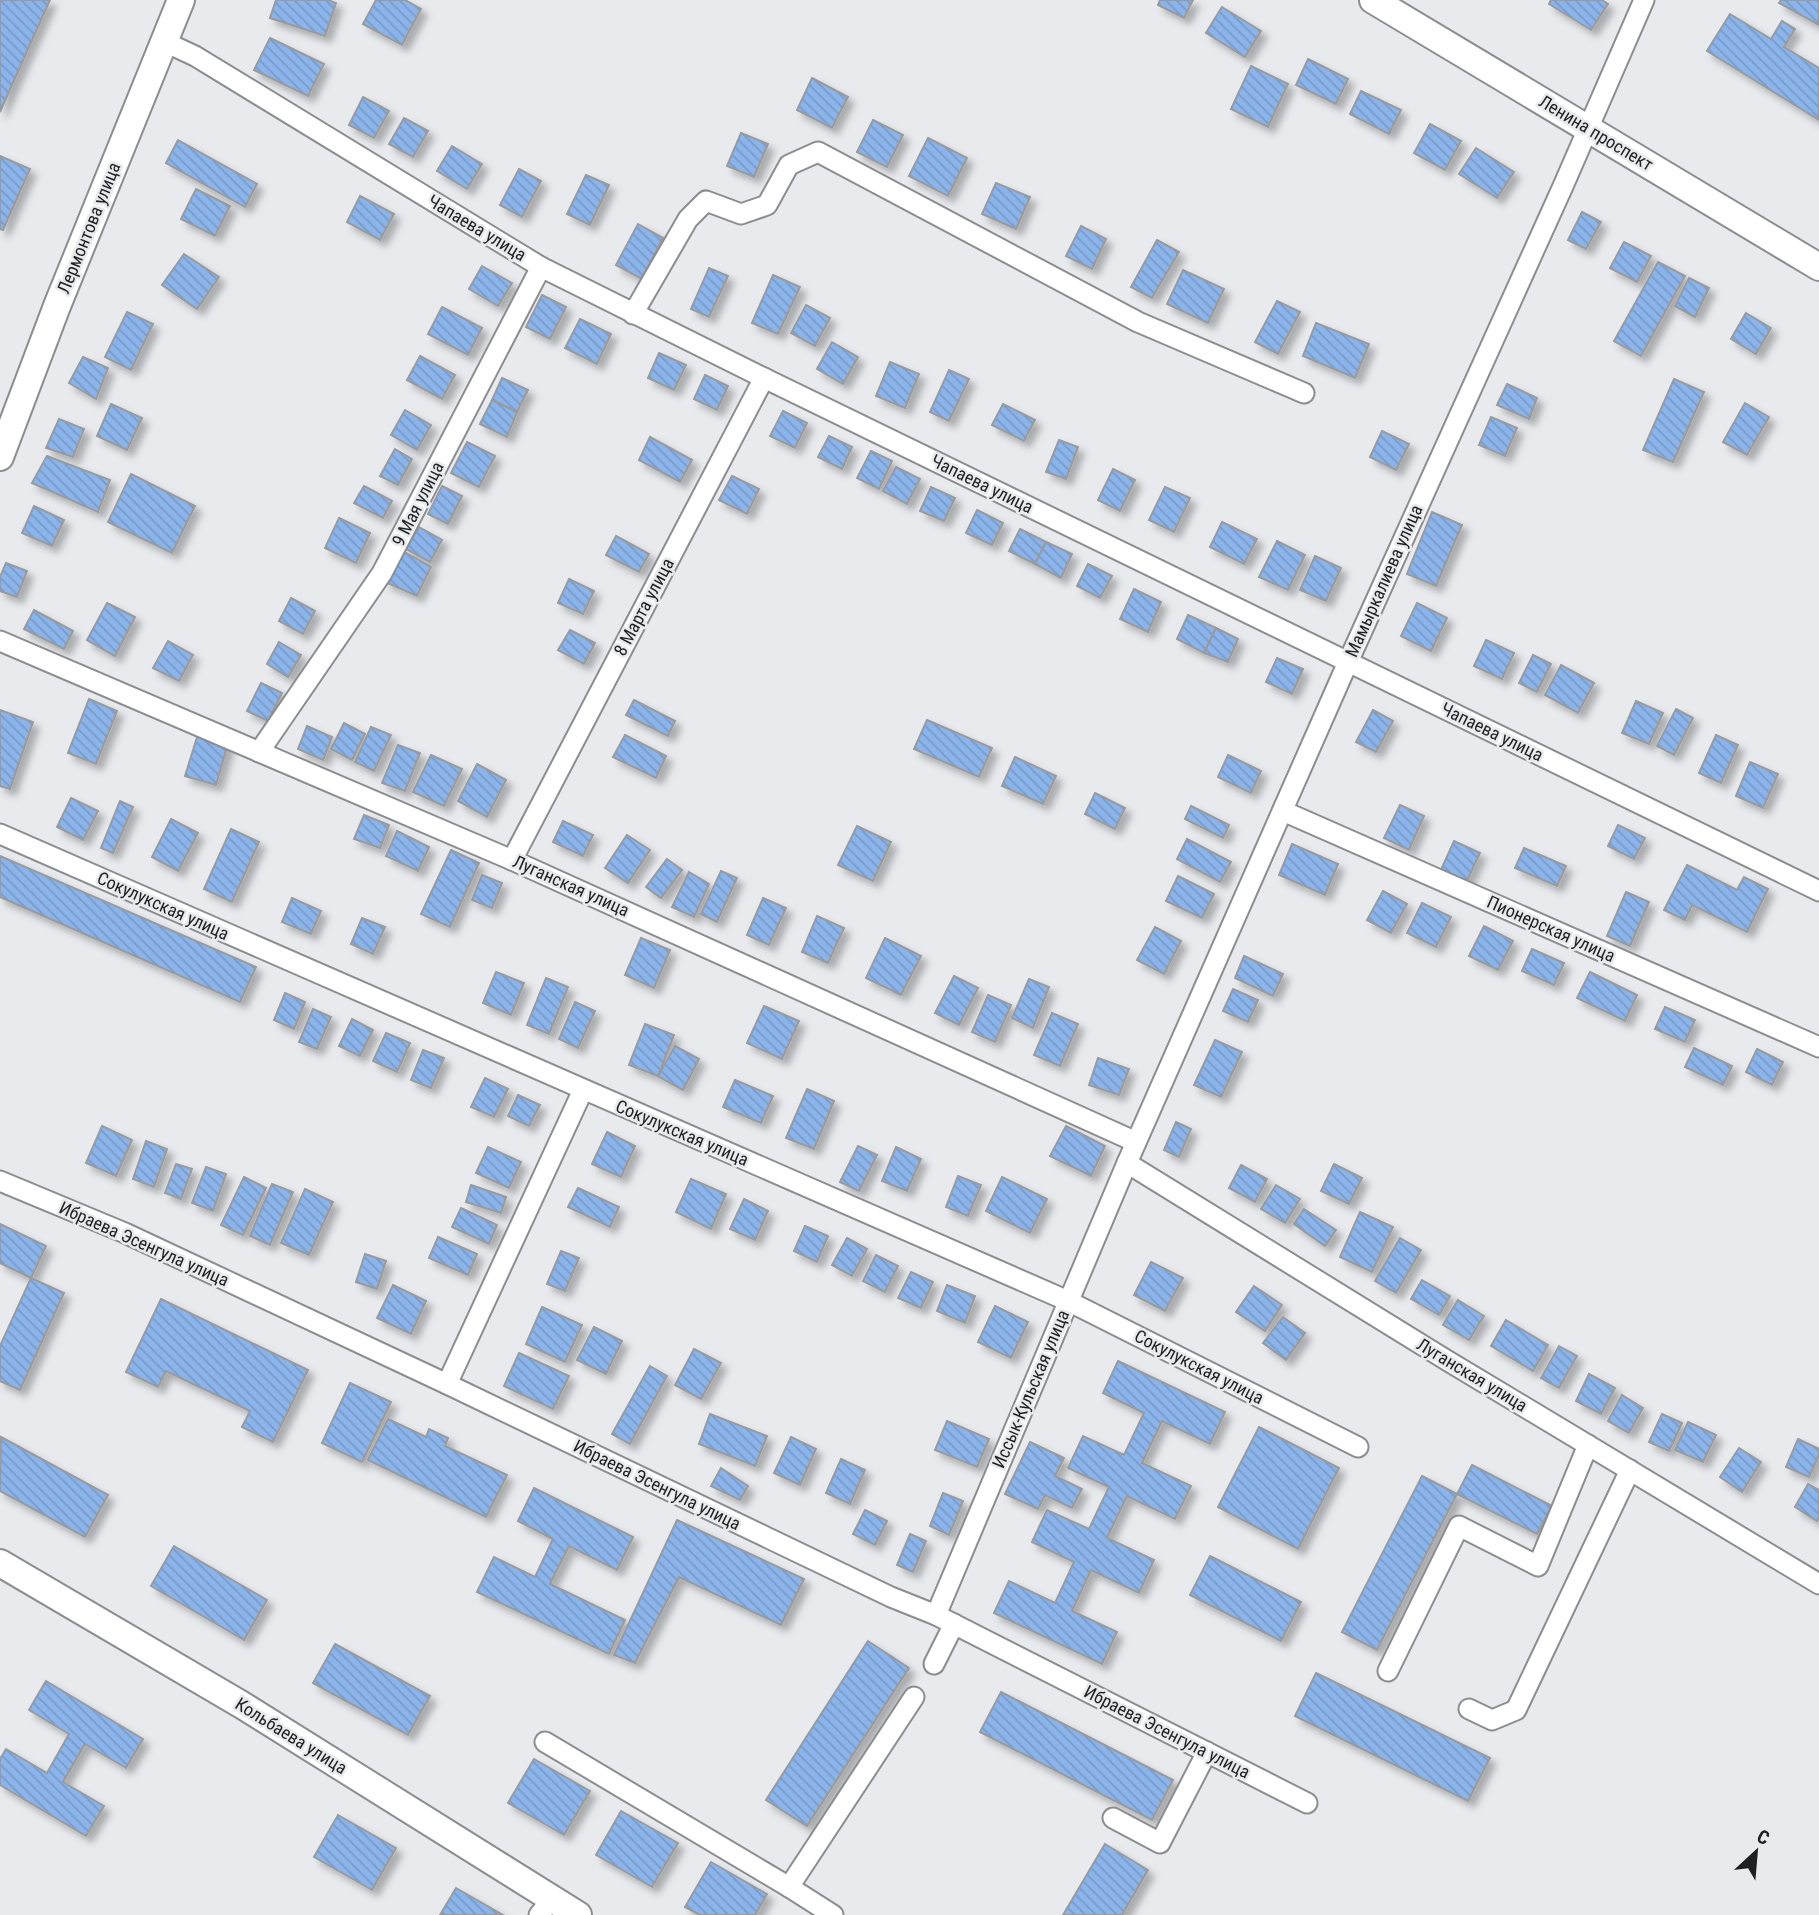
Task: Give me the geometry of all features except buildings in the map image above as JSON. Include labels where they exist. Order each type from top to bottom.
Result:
[{"type":"main road","name":"Лермонтова улица","points":[[0,457],[57,306],[181,0]]},
{"type":"main road","name":"Ленина проспект","points":[[1373,0],[1819,267]]},
{"type":"main road","name":"Кольбаева улица","points":[[0,1563],[242,1705],[545,1907],[578,1915]]},
{"type":"street","name":"Мамыркалиева улица","points":[[1127,1163],[1644,0]]},
{"type":"street","name":"Чапаева улица","points":[[164,42],[195,56],[541,267],[1819,891]]},
{"type":"street","points":[[634,313],[688,219],[706,201],[741,214],[767,205],[789,165],[818,152],[1138,322],[1304,393]]},
{"type":"street","name":"9 Мая улица","points":[[259,751],[382,573],[541,267]]},
{"type":"street","name":"8 Марта улица","points":[[512,860],[764,378]]},
{"type":"street","name":"Луганская улица","points":[[0,641],[512,860],[1136,1142]]},
{"type":"street","name":"Пионерская улица","points":[[1283,811],[1819,1047]]},
{"type":"street","name":"Сокулукская улица","points":[[0,834],[1068,1301],[1358,1447]]},
{"type":"street","points":[[447,1384],[583,1090]]},
{"type":"street","name":"Луганская улица","points":[[1127,1163],[1819,1584]]},
{"type":"street","name":"Иссык-Кульская улица","points":[[934,1664],[945,1620],[1068,1301],[1127,1163]]},
{"type":"street","name":"Ибраева Эсенгула улица","points":[[0,1181],[125,1233],[891,1597],[945,1620],[1307,1803]]},
{"type":"street","points":[[1388,1671],[1459,1526],[1538,1566],[1588,1445]]},
{"type":"street","points":[[1469,1709],[1492,1720],[1516,1710],[1630,1470]]},
{"type":"street","points":[[789,1887],[914,1697]]},
{"type":"street","points":[[545,1742],[833,1915]]},
{"type":"street","points":[[1113,1818],[1160,1843],[1207,1752]]}]
